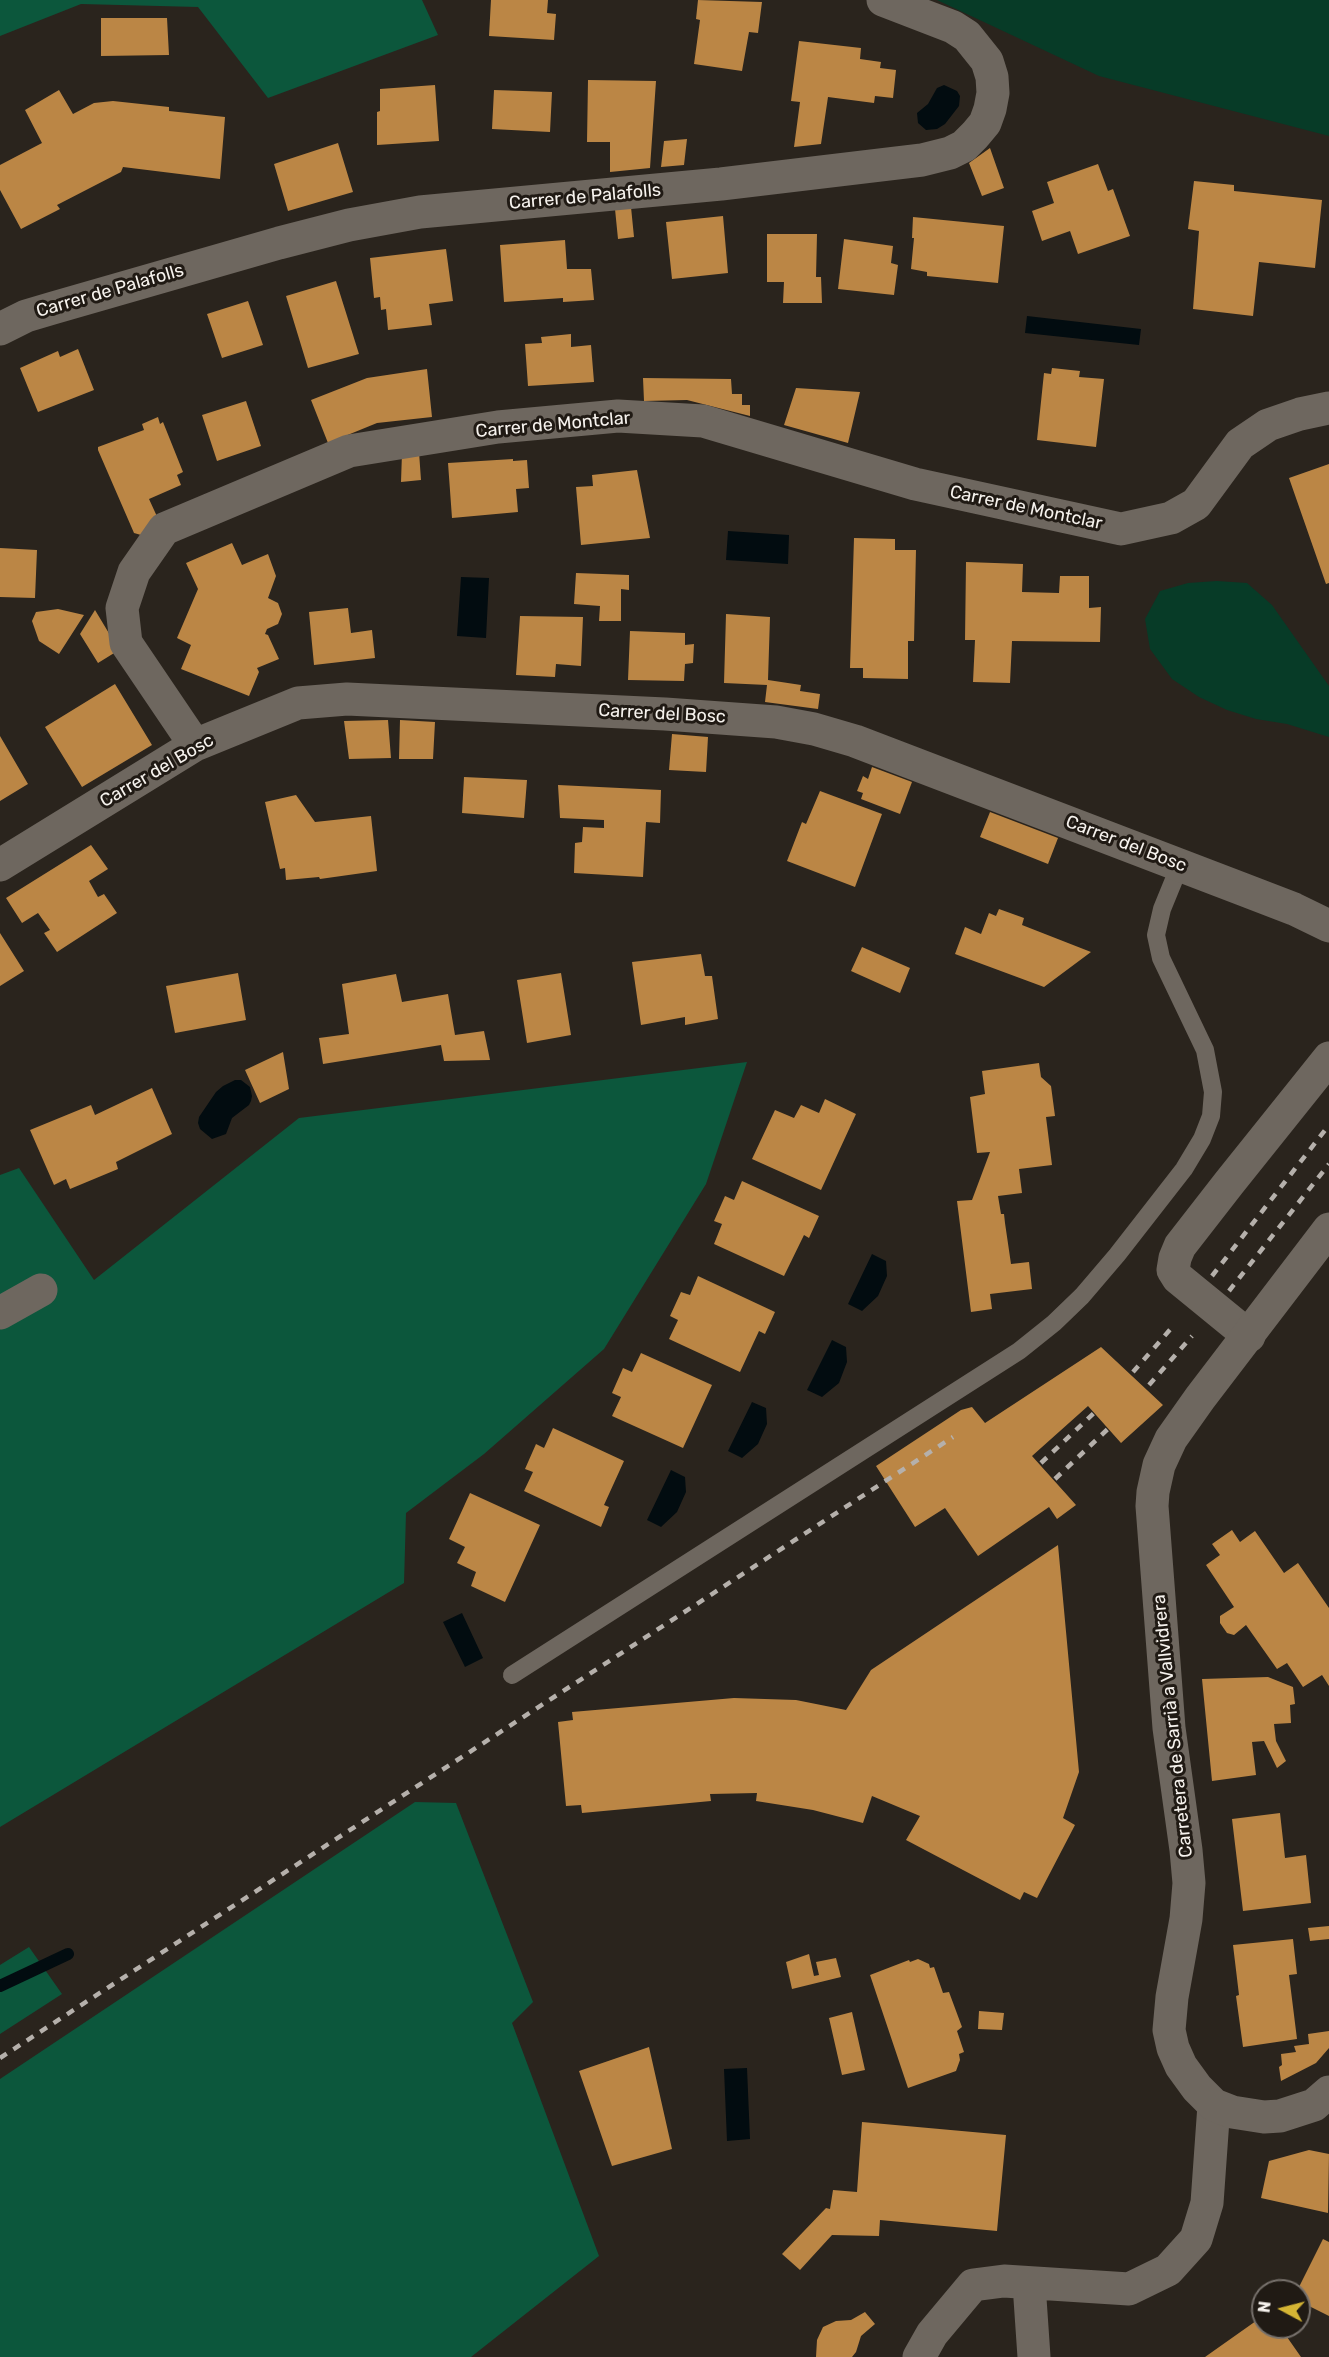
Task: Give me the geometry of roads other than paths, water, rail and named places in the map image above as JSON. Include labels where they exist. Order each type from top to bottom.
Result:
[{"type":"street","name":"Carrer de Palafolls","points":[[0,329],[26,316],[53,308],[279,243],[359,223],[420,212],[745,182],[922,160],[950,153],[964,146],[985,123],[993,93],[992,77],[987,61],[948,14],[883,0]]},
{"type":"street","name":"Carrer de Montclar","points":[[195,745],[126,643],[122,608],[134,572],[164,529],[349,451],[498,427],[618,416],[704,421],[915,484],[1121,529],[1171,518],[1196,504],[1240,444],[1268,425],[1300,414],[1329,408]]},
{"type":"street","name":"Carrer del Bosc","points":[[0,865],[195,745],[298,703],[347,699],[665,714],[776,722],[814,729],[855,741],[1180,865],[1294,909],[1329,926]]},
{"type":"street","points":[[1240,1329],[1178,1278],[1173,1270],[1175,1258],[1180,1246],[1329,1058]]},
{"type":"street","name":"Carretera de Sarrià a Vallvidrera","points":[[1329,1229],[1240,1329],[1200,1398],[1171,1439],[1159,1465],[1153,1492],[1155,1559],[1169,1728],[1189,1883],[1186,1919],[1172,1997],[1169,2030],[1173,2048],[1181,2066],[1197,2088],[1214,2104],[1248,2115],[1280,2116],[1314,2105],[1329,2092]]},
{"type":"street","points":[[0,1313],[41,1290]]},
{"type":"street","points":[[919,2357],[932,2334],[973,2284],[1004,2281],[1129,2289],[1168,2270],[1197,2239],[1207,2203],[1214,2104]]},
{"type":"street","points":[[1029,2284],[1034,2357]]},
{"type":"lane","points":[[512,1675],[1019,1351],[1054,1323],[1082,1296],[1117,1255],[1184,1169],[1202,1139],[1211,1116],[1213,1092],[1205,1050],[1161,958],[1156,935],[1162,909],[1180,865]]},
{"type":"waterway","points":[[0,1986],[68,1954]]},
{"type":"railway","points":[[1212,1276],[1329,1125]]},
{"type":"railway","points":[[1229,1291],[1329,1164]]},
{"type":"railway","points":[[1133,1372],[1175,1324]]},
{"type":"railway","points":[[1149,1385],[1192,1336]]},
{"type":"railway","points":[[1041,1463],[1096,1411]]},
{"type":"railway","points":[[1055,1479],[1111,1426]]},
{"type":"railway","points":[[0,2058],[953,1437]]}]
